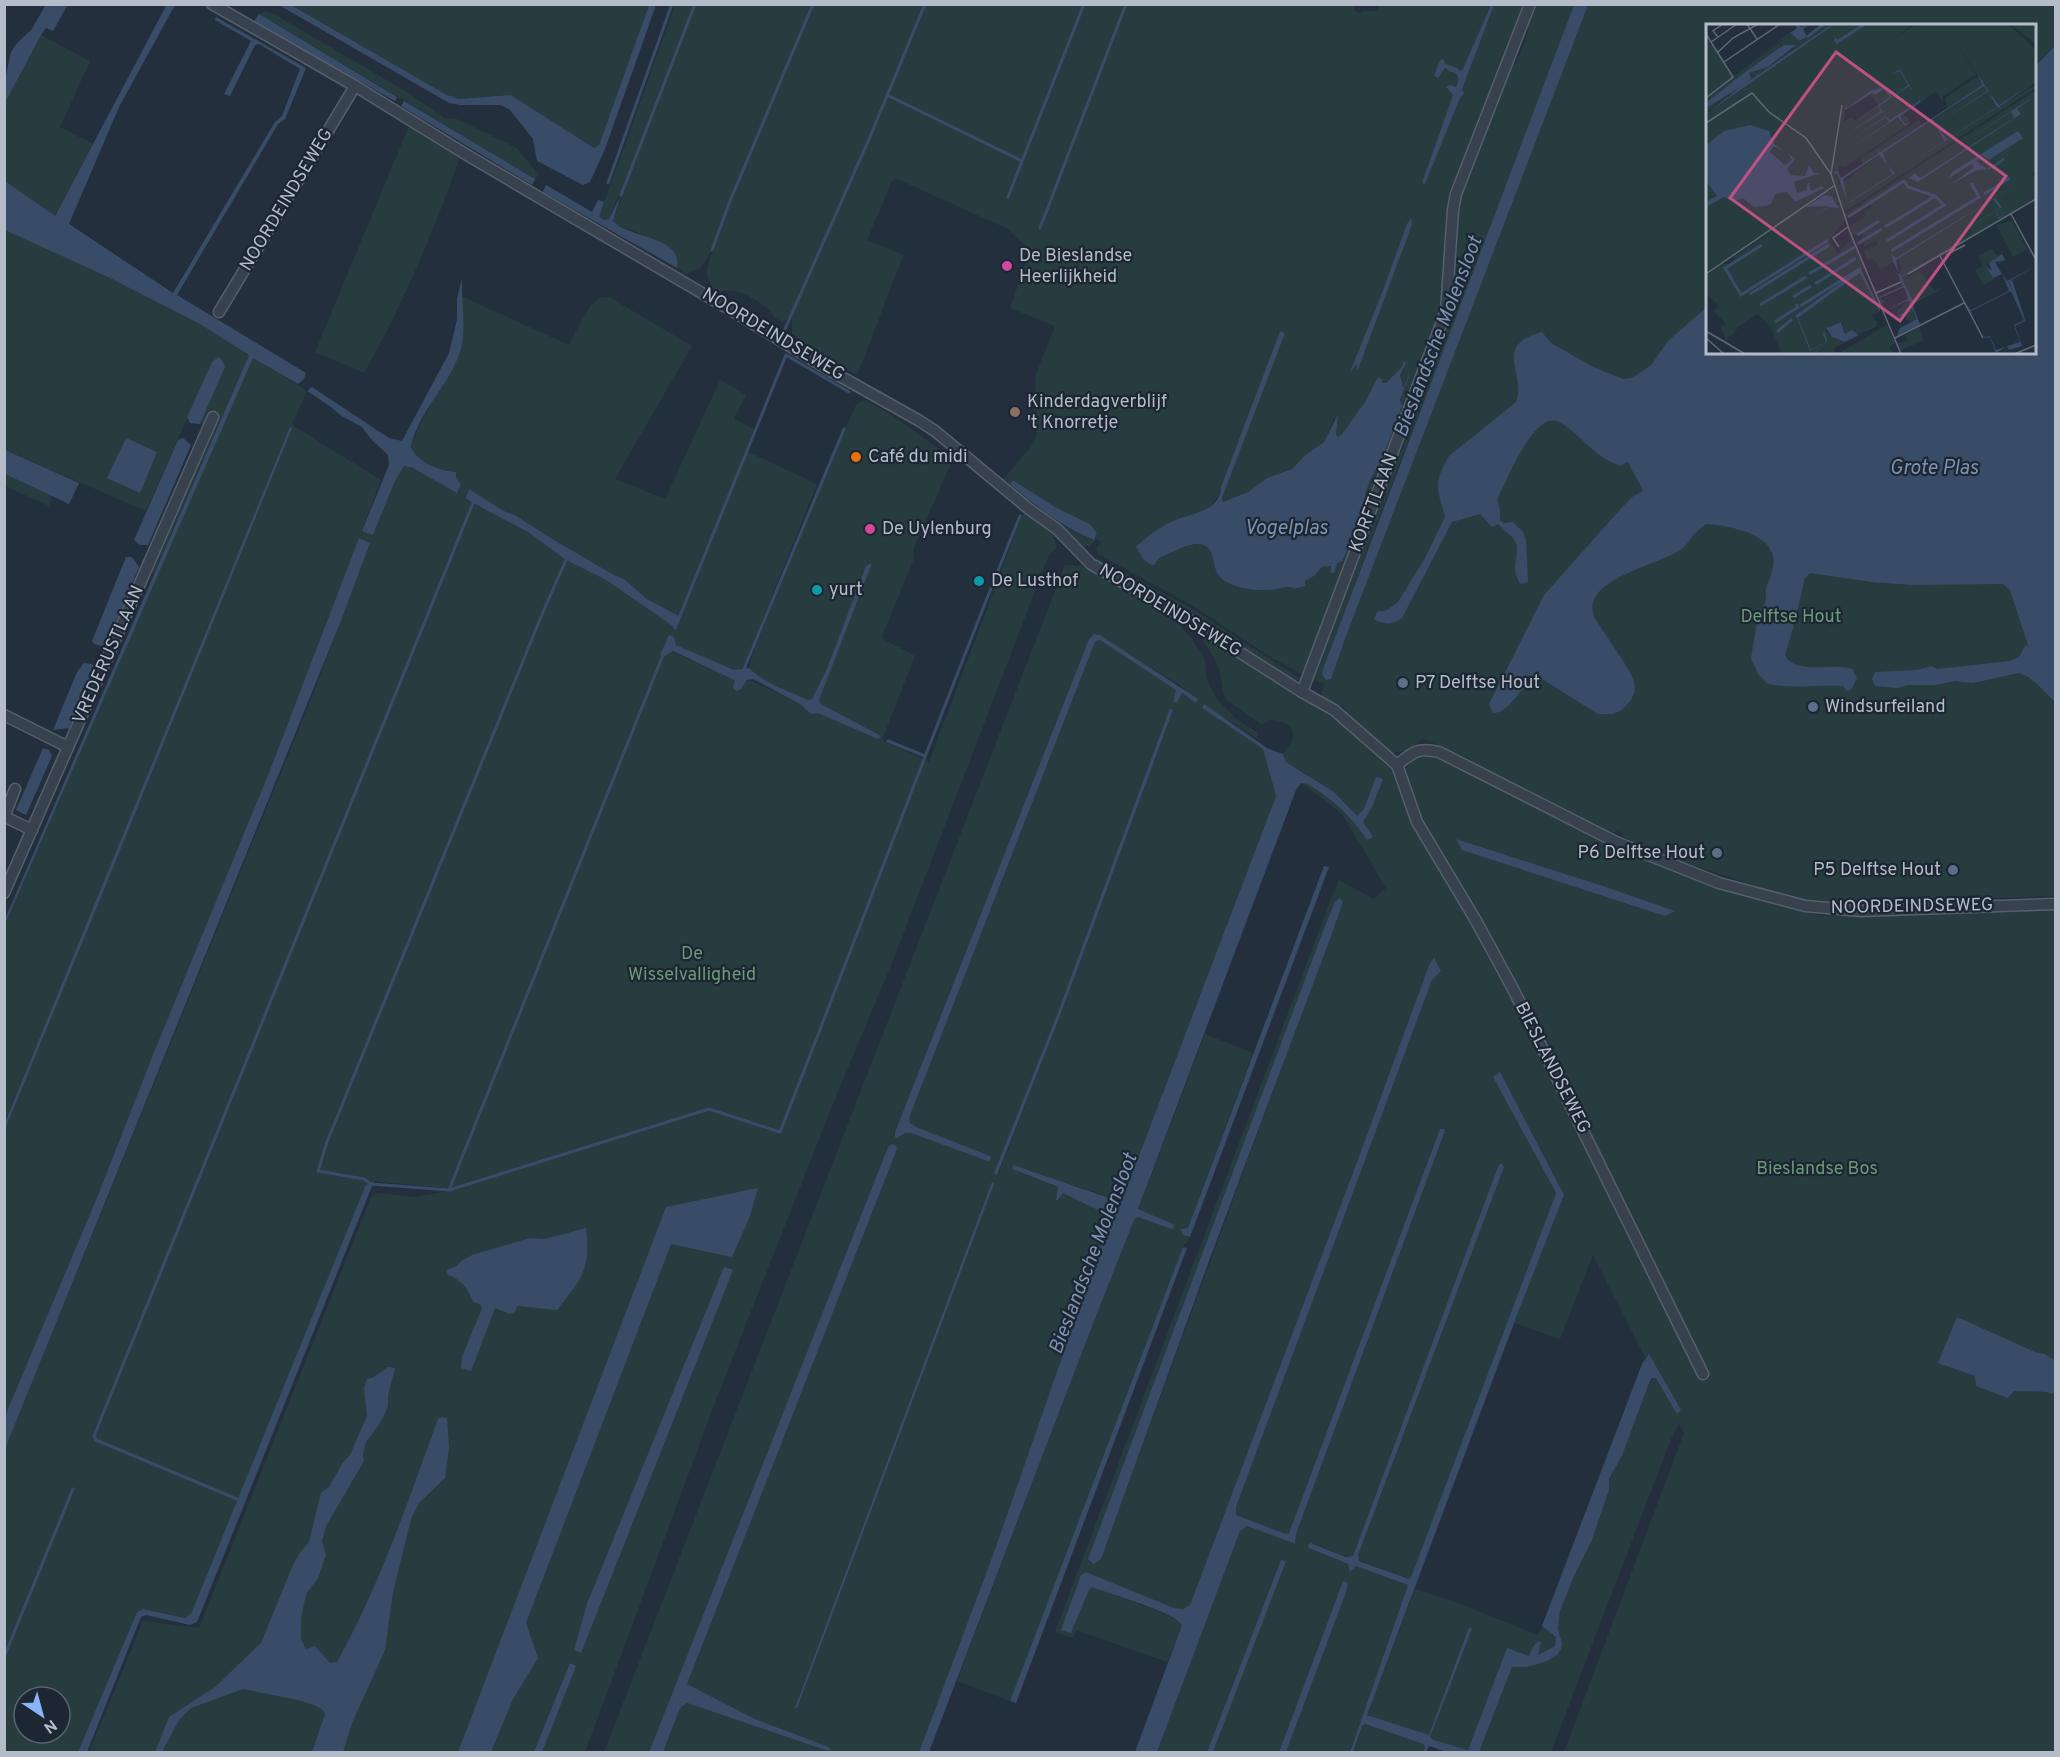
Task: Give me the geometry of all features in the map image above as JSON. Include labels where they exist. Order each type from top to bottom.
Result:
[{"type":"street","name":"NOORDEINDSEWEG","points":[[212,4],[355,86],[829,370],[918,420],[944,438],[1029,509],[1057,529],[1091,564],[1181,615],[1344,717],[1397,765],[1416,751],[1426,748],[1439,752],[1616,842],[1719,883],[1805,906],[1861,911],[2055,904]]},
{"type":"street","name":"KORFTLAAN","points":[[1302,692],[1446,311],[1456,194],[1530,4]]},
{"type":"street","name":"NOORDEINDSEWEG","points":[[219,312],[355,86]]},
{"type":"street","name":"VREDERUSTLAAN","points":[[4,892],[213,417]]},
{"type":"street","points":[[4,715],[69,747]]},
{"type":"street","name":"BIESLANDSEWEG","points":[[1397,765],[1417,822],[1475,919],[1516,996],[1702,1374]]},
{"type":"street","points":[[15,789],[4,817],[32,830]]},
{"type":"green space","points":[[1353,4],[1355,11],[1360,13],[1377,11],[1379,5],[1524,5],[1455,184],[1444,309],[1304,675],[1272,658],[1193,606],[1098,554],[1096,549],[1101,542],[1096,539],[1089,547],[1079,544],[1007,486],[1009,484],[1003,479],[1030,448],[1037,435],[1034,409],[1036,374],[1055,326],[1010,308],[1031,248],[1006,228],[897,179],[892,181],[867,240],[904,255],[857,375],[823,356],[792,334],[792,319],[781,321],[777,319],[764,306],[745,294],[730,290],[718,293],[710,287],[707,272],[713,252],[711,251],[700,268],[687,275],[677,268],[678,262],[644,235],[617,225],[613,221],[622,197],[619,195],[609,219],[599,217],[675,5]],"holes":[[[1280,331],[1284,333],[1222,498],[1223,502],[1248,492],[1267,478],[1292,469],[1304,456],[1324,442],[1335,416],[1338,437],[1348,429],[1380,377],[1382,383],[1386,383],[1407,361],[1400,375],[1402,389],[1411,371],[1400,400],[1402,406],[1381,462],[1370,480],[1343,560],[1337,564],[1332,573],[1331,567],[1322,567],[1314,576],[1305,581],[1305,586],[1294,589],[1285,587],[1258,590],[1226,581],[1221,577],[1210,549],[1202,544],[1191,544],[1180,548],[1158,558],[1154,565],[1143,556],[1147,537],[1182,517],[1196,515],[1209,508],[1219,495]],[[1013,480],[1055,507],[1090,524],[1097,533],[1094,540],[1060,524],[1039,509],[1010,484]]]},
{"type":"green space","points":[[291,5],[649,5],[599,145],[594,148],[511,95],[459,99],[445,94]]},
{"type":"green space","name":"Delftse Hout","points":[[1535,5],[2055,5],[2055,896],[1852,903],[1832,899],[1821,904],[1809,902],[1667,857],[1622,836],[1623,833],[1617,831],[1611,834],[1471,765],[1470,760],[1463,756],[1462,758],[1423,738],[1403,751],[1389,751],[1345,712],[1346,708],[1320,699],[1325,682],[1323,684],[1314,680],[1314,674],[1398,453],[1402,450],[1415,416],[1413,412],[1451,310],[1457,211],[1460,199],[1510,67],[1516,64],[1529,30],[1526,25]],"holes":[[[1450,333],[1322,674],[1377,523]]]},
{"type":"green space","points":[[266,11],[407,92],[445,118],[457,119],[517,148],[539,175],[535,179],[259,14]]},
{"type":"green space","points":[[41,35],[90,61],[60,127],[93,144],[54,216],[5,181],[5,103]]},
{"type":"green space","points":[[409,126],[459,158],[416,270],[364,373],[315,352]]},
{"type":"green space","points":[[5,229],[110,278],[198,323],[249,355],[154,574],[149,572],[205,426],[200,424],[225,367],[212,362],[146,511],[5,450]]},
{"type":"green space","name":"De Wisselvalligheid","points":[[461,296],[569,345],[583,318],[596,300],[601,297],[611,298],[692,346],[615,479],[665,499],[720,380],[746,395],[734,419],[754,429],[746,451],[817,484],[743,669],[734,670],[671,644],[668,650],[740,682],[751,681],[797,702],[821,704],[819,700],[866,566],[826,671],[812,699],[808,700],[777,686],[749,668],[820,485],[856,405],[865,400],[887,412],[953,459],[915,545],[914,559],[882,636],[883,639],[915,656],[882,740],[929,762],[1024,511],[1053,534],[1057,547],[1049,555],[892,963],[835,1099],[716,1400],[585,1752],[89,1752],[143,1621],[199,1628],[371,1197],[377,1193],[415,1197],[449,1191],[452,1184],[445,1188],[374,1181],[369,1183],[191,1615],[185,1618],[143,1609],[137,1612],[78,1752],[5,1752],[5,1449],[313,694],[370,543],[359,539],[270,770],[98,1195],[5,1416],[5,924],[253,357],[307,391],[292,425],[381,480],[362,530],[373,535],[395,481],[404,466],[461,484],[456,478],[456,472],[430,465],[414,453],[411,447],[419,426],[461,351]],"holes":[[[470,489],[506,512],[516,515],[549,537],[624,579],[647,599],[679,616],[674,627],[606,580],[566,560],[528,532],[473,503]]]},
{"type":"green space","points":[[5,474],[52,496],[49,506],[5,486]]},
{"type":"green space","points":[[1096,557],[1191,608],[1301,679],[1292,681],[1188,613],[1096,562]]},
{"type":"green space","points":[[1065,565],[1082,566],[1168,612],[1192,639],[1204,657],[1207,680],[1217,699],[1236,719],[1257,732],[1257,739],[1234,723],[1202,708],[1263,749],[1276,796],[1124,1195],[1116,1200],[1077,1186],[1012,1169],[1058,1188],[1056,1199],[1058,1200],[1063,1192],[1102,1212],[1107,1217],[1106,1231],[994,1552],[919,1752],[663,1752],[680,1708],[687,1703],[825,1750],[829,1749],[755,1719],[687,1684],[897,1149],[896,1146],[888,1147],[649,1752],[604,1752]],"holes":[[[1097,634],[1181,686],[1196,703],[1181,693],[1173,699],[1177,690],[1100,640],[1095,642],[909,1118],[912,1126],[990,1156],[990,1160],[911,1133],[894,1134],[1089,639]],[[1171,708],[1173,710],[1060,1016],[998,1175],[998,1163],[1057,1015]],[[994,1184],[797,1708],[796,1708]]]},
{"type":"green space","name":"Bieslandse Bos","points":[[1193,625],[1317,706],[1349,730],[1373,753],[1408,768],[1409,763],[1418,756],[1435,754],[1724,889],[1817,915],[2055,910],[2055,1752],[1564,1752],[1684,1433],[1679,1424],[1671,1439],[1551,1752],[1479,1752],[1512,1667],[1527,1667],[1562,1643],[1558,1629],[1560,1611],[1592,1540],[1609,1490],[1609,1480],[1622,1456],[1649,1383],[1655,1377],[1593,1255],[1560,1339],[1514,1323],[1563,1197],[1493,1077],[1556,1193],[1411,1577],[1409,1579],[1359,1560],[1358,1555],[1504,1167],[1499,1164],[1353,1556],[1341,1555],[1320,1545],[1309,1544],[1310,1548],[1348,1564],[1352,1570],[1355,1565],[1408,1585],[1350,1752],[1286,1752],[1345,1595],[1342,1583],[1279,1752],[1213,1752],[1285,1561],[1281,1560],[1207,1752],[1157,1752],[1240,1531],[1247,1526],[1295,1543],[1296,1534],[1445,1132],[1440,1129],[1289,1533],[1286,1534],[1235,1515],[1236,1507],[1432,980],[1436,975],[1429,965],[1190,1605],[1183,1609],[1174,1608],[1086,1572],[1071,1633],[1092,1587],[1156,1610],[1180,1622],[1182,1626],[1167,1662],[1076,1630],[1073,1638],[1055,1632],[1339,880],[1374,899],[1386,888],[1342,814],[1302,783],[1307,774],[1286,762],[1283,754],[1292,741],[1291,728],[1274,720],[1262,725],[1227,700],[1214,658]],"holes":[[[1335,902],[1343,902],[1101,1558],[1088,1559]]]},
{"type":"green space","points":[[1205,1034],[1253,1053],[1188,1228],[1181,1228],[1183,1235],[1190,1237],[1183,1247],[1010,1701],[957,1681],[1134,1220],[1138,1217],[1171,1229],[1138,1210]]},
{"type":"green space","points":[[1415,1589],[1453,1601],[1538,1635],[1542,1626],[1556,1637],[1555,1646],[1537,1656],[1540,1647],[1534,1645],[1530,1656],[1507,1649],[1468,1750],[1430,1737],[1472,1629],[1469,1627],[1429,1736],[1367,1715]]},
{"type":"green space","points":[[1365,1724],[1423,1744],[1425,1747],[1423,1752],[1353,1752],[1362,1726]]},
{"type":"water","points":[[46,4],[67,6],[53,31],[46,28],[41,35],[5,103],[6,75],[11,52],[32,29]]},
{"type":"water","points":[[167,4],[175,5],[119,107],[69,224],[173,293],[275,122],[282,116],[300,69],[259,44],[255,45],[230,96],[224,94],[251,41],[215,20],[216,17],[306,68],[285,119],[278,124],[177,295],[306,373],[304,379],[298,384],[253,358],[5,924],[5,919],[249,355],[198,323],[110,278],[5,230],[5,181],[55,216]]},
{"type":"water","points":[[279,5],[291,5],[445,94],[459,99],[511,95],[594,148],[599,145],[649,5],[656,5],[605,149],[590,182],[583,185],[537,161],[533,139],[510,110],[501,105],[449,103]]},
{"type":"water","points":[[1491,5],[1494,5],[1462,89],[1464,93],[1425,184],[1422,183],[1453,95],[1446,87],[1450,85],[1456,87],[1458,81],[1454,72],[1445,68],[1438,78],[1434,76],[1439,62],[1443,58],[1445,64],[1460,71],[1463,69]]},
{"type":"water","points":[[1574,5],[1588,5],[1331,679],[1326,680],[1322,674],[1323,669]]},
{"type":"water","points":[[259,14],[397,97],[395,101],[254,22]]},
{"type":"water","name":"Grote Plas","points":[[2055,46],[2055,702],[2036,683],[2019,673],[1973,683],[1955,681],[1936,685],[1907,685],[1898,688],[1875,686],[1872,679],[1875,672],[1918,670],[1931,666],[1937,669],[2010,661],[2019,657],[2028,645],[2010,590],[2003,584],[1912,585],[1810,573],[1805,578],[1785,655],[1790,661],[1805,667],[1852,669],[1857,678],[1851,690],[1847,691],[1843,686],[1796,687],[1768,684],[1758,674],[1751,658],[1757,621],[1763,614],[1760,611],[1766,601],[1766,589],[1773,567],[1772,553],[1761,540],[1744,531],[1706,524],[1683,548],[1610,583],[1599,592],[1593,604],[1594,617],[1634,681],[1635,691],[1622,710],[1613,714],[1598,714],[1542,679],[1536,678],[1504,709],[1493,713],[1489,704],[1544,595],[1632,497],[1643,491],[1629,463],[1626,462],[1621,466],[1609,461],[1556,421],[1547,422],[1538,428],[1529,439],[1497,500],[1500,520],[1504,523],[1513,522],[1523,532],[1526,540],[1528,582],[1521,584],[1516,574],[1517,545],[1513,538],[1498,524],[1492,527],[1480,514],[1452,522],[1402,618],[1388,623],[1374,619],[1377,612],[1387,610],[1398,602],[1425,558],[1445,517],[1438,481],[1449,456],[1516,402],[1518,380],[1514,352],[1518,345],[1527,338],[1542,332],[1551,343],[1593,367],[1623,379],[1632,378],[1651,365],[1668,341],[1706,308],[1706,354],[2036,354],[2036,66]]},
{"type":"water","points":[[404,101],[535,179],[532,185],[401,106]]},
{"type":"water","points":[[546,185],[592,212],[598,200],[604,202],[599,217],[605,220],[609,219],[621,195],[613,221],[620,227],[664,244],[677,257],[677,268],[543,192]]},
{"type":"water","points":[[1411,218],[1412,224],[1357,372],[1357,364],[1350,372],[1407,224]]},
{"type":"water","points":[[462,278],[463,325],[460,352],[449,376],[420,422],[411,447],[424,462],[443,470],[456,472],[456,478],[461,484],[457,493],[413,468],[404,466],[395,481],[373,535],[362,531],[389,465],[388,455],[362,427],[340,415],[307,391],[312,387],[389,438],[402,441],[449,353],[457,320],[457,299]]},
{"type":"water","name":"Vogelplas","points":[[1280,331],[1285,333],[1222,498],[1223,502],[1248,492],[1267,478],[1292,469],[1304,456],[1324,442],[1338,414],[1336,435],[1338,437],[1342,434],[1365,402],[1378,377],[1382,379],[1382,383],[1386,383],[1402,367],[1403,362],[1407,361],[1400,375],[1403,388],[1412,369],[1400,400],[1402,406],[1381,462],[1370,480],[1365,495],[1367,498],[1343,560],[1337,564],[1334,573],[1331,573],[1331,566],[1322,567],[1314,576],[1305,581],[1305,586],[1270,590],[1248,589],[1222,579],[1217,572],[1210,549],[1204,545],[1189,545],[1181,548],[1159,558],[1154,565],[1151,565],[1143,559],[1136,547],[1164,526],[1202,511],[1217,500]]},
{"type":"water","points":[[218,357],[225,367],[200,424],[190,423],[187,417],[212,362]]},
{"type":"water","points":[[290,427],[292,428],[5,1129],[5,1123]]},
{"type":"water","points":[[126,438],[157,452],[140,493],[107,478]]},
{"type":"water","points":[[183,438],[191,445],[148,545],[140,545],[134,540],[178,440]]},
{"type":"water","points":[[5,450],[79,483],[69,504],[5,474]]},
{"type":"water","points":[[1013,480],[1055,507],[1090,524],[1097,533],[1094,540],[1071,529],[1040,508],[1010,484]]},
{"type":"water","points":[[469,489],[624,579],[647,599],[679,616],[674,627],[606,580],[566,560],[528,532],[473,503],[466,498]]},
{"type":"water","points":[[359,538],[370,543],[342,618],[5,1449],[5,1416],[98,1195],[270,770]]},
{"type":"water","points":[[126,557],[132,557],[139,567],[105,647],[94,644],[92,641]]},
{"type":"water","points":[[872,563],[819,700],[821,704],[881,736],[878,739],[818,713],[811,714],[800,704],[753,679],[747,680],[740,690],[736,691],[733,688],[735,681],[732,679],[673,651],[665,656],[660,655],[669,635],[674,637],[676,645],[734,670],[749,668],[777,686],[808,700],[812,699],[826,671],[866,566]]},
{"type":"water","points":[[1094,634],[1100,635],[1198,699],[1196,703],[1182,693],[1177,702],[1173,702],[1176,690],[1100,640],[1095,642],[909,1118],[910,1123],[916,1127],[990,1156],[991,1159],[988,1161],[911,1133],[905,1133],[897,1138],[895,1132],[1089,639]]},
{"type":"water","points":[[84,663],[96,667],[69,728],[53,730],[77,672]]},
{"type":"water","points":[[1204,704],[1267,748],[1283,754],[1286,762],[1334,792],[1357,816],[1364,809],[1376,777],[1383,779],[1372,807],[1363,822],[1373,837],[1367,840],[1340,808],[1306,783],[1301,783],[1296,790],[1138,1209],[1173,1224],[1174,1227],[1171,1229],[1138,1217],[1134,1220],[929,1752],[919,1752],[994,1552],[1106,1231],[1107,1217],[1102,1212],[1063,1193],[1056,1200],[1058,1187],[1012,1169],[1013,1165],[1115,1200],[1124,1195],[1276,796],[1263,749],[1202,708]]},
{"type":"water","points":[[1170,708],[1173,710],[1060,1016],[997,1175],[994,1173],[1057,1015]]},
{"type":"water","points":[[43,748],[49,750],[52,756],[26,815],[16,810]]},
{"type":"water","points":[[1456,839],[1675,911],[1665,916],[1462,850]]},
{"type":"water","points":[[1324,866],[1329,867],[1190,1237],[1183,1235],[1180,1229],[1188,1228]]},
{"type":"water","points":[[1340,898],[1343,902],[1330,939],[1209,1261],[1101,1559],[1094,1564],[1088,1559],[1325,926],[1335,902]]},
{"type":"water","points":[[1434,958],[1441,971],[1432,980],[1236,1507],[1236,1515],[1286,1534],[1289,1533],[1440,1129],[1444,1129],[1296,1534],[1295,1544],[1247,1526],[1240,1531],[1157,1752],[1135,1752],[1182,1625],[1155,1609],[1092,1587],[1071,1633],[1061,1630],[1081,1575],[1086,1572],[1174,1608],[1183,1609],[1190,1605],[1429,965]]},
{"type":"water","points":[[1500,1072],[1564,1195],[1367,1715],[1429,1735],[1469,1627],[1472,1629],[1430,1737],[1468,1750],[1507,1648],[1529,1656],[1534,1645],[1539,1641],[1541,1642],[1538,1655],[1555,1646],[1556,1637],[1542,1626],[1642,1364],[1649,1354],[1681,1410],[1677,1414],[1656,1378],[1652,1378],[1622,1456],[1609,1479],[1609,1490],[1592,1540],[1560,1611],[1558,1629],[1562,1643],[1561,1649],[1557,1655],[1547,1661],[1527,1667],[1512,1667],[1479,1752],[1447,1752],[1429,1746],[1426,1752],[1423,1752],[1425,1747],[1423,1744],[1365,1724],[1362,1726],[1353,1752],[1350,1752],[1408,1585],[1356,1566],[1350,1572],[1348,1564],[1309,1548],[1308,1545],[1311,1543],[1346,1557],[1353,1556],[1499,1164],[1502,1164],[1504,1167],[1358,1555],[1359,1561],[1409,1579],[1411,1577],[1556,1193],[1493,1077]]},
{"type":"water","points":[[892,1144],[897,1149],[687,1684],[755,1719],[829,1747],[830,1750],[687,1703],[680,1708],[663,1752],[649,1752],[888,1147]]},
{"type":"water","points":[[374,1181],[197,1622],[190,1625],[146,1615],[141,1617],[87,1752],[78,1752],[137,1612],[143,1609],[185,1618],[191,1614],[365,1187]]},
{"type":"water","points":[[992,1182],[994,1184],[797,1708],[795,1708]]},
{"type":"water","points":[[758,1188],[750,1216],[732,1257],[671,1244],[526,1623],[538,1658],[513,1699],[491,1752],[458,1752],[666,1207]]},
{"type":"water","points":[[586,1228],[587,1254],[583,1273],[557,1310],[517,1306],[515,1312],[510,1314],[495,1308],[471,1371],[461,1368],[462,1357],[482,1308],[480,1304],[473,1302],[464,1286],[448,1275],[446,1270],[457,1266],[472,1255],[530,1238],[545,1239]]},
{"type":"water","points":[[1183,1247],[1187,1248],[1016,1703],[1010,1701]]},
{"type":"water","points":[[724,1267],[733,1270],[581,1653],[574,1650],[587,1604]]},
{"type":"water","points":[[1957,1317],[2035,1352],[2045,1354],[2055,1361],[2055,1394],[2014,1391],[2008,1398],[1976,1386],[1975,1376],[1938,1363]]},
{"type":"water","points":[[388,1367],[395,1368],[388,1395],[388,1406],[382,1420],[366,1442],[364,1461],[326,1526],[322,1541],[326,1555],[318,1578],[306,1594],[301,1619],[301,1639],[306,1649],[315,1646],[330,1663],[337,1662],[380,1573],[438,1419],[442,1417],[447,1418],[449,1447],[445,1478],[419,1503],[411,1519],[393,1592],[385,1650],[352,1723],[343,1752],[312,1752],[325,1714],[323,1710],[298,1700],[243,1689],[191,1708],[179,1720],[162,1752],[155,1752],[169,1717],[215,1687],[261,1643],[293,1565],[309,1542],[321,1493],[329,1487],[350,1455],[367,1416],[364,1388],[367,1379]]},
{"type":"water","points":[[1281,1560],[1286,1561],[1213,1752],[1207,1752]]},
{"type":"water","points":[[1343,1581],[1348,1583],[1345,1595],[1286,1752],[1279,1752]]},
{"type":"water","points":[[570,1663],[576,1666],[542,1752],[534,1752]]},
{"type":"waterway","points":[[608,183],[672,4]]},
{"type":"waterway","points":[[621,195],[695,4]]},
{"type":"waterway","points":[[712,250],[730,201],[813,4]]},
{"type":"waterway","points":[[785,329],[870,137],[925,4]]},
{"type":"waterway","points":[[1008,197],[1084,4]]},
{"type":"waterway","points":[[1040,228],[1126,4]]},
{"type":"waterway","points":[[887,95],[1022,161]]},
{"type":"waterway","points":[[675,628],[786,355],[849,392]]},
{"type":"waterway","points":[[744,669],[844,429]]},
{"type":"waterway","points":[[237,1499],[96,1440],[94,1436],[473,503]]},
{"type":"waterway","points":[[566,560],[327,1142],[318,1171],[364,1179],[371,1184],[449,1190],[709,1109],[780,1132],[1020,516]]},
{"type":"waterway","points":[[449,1190],[663,655]]},
{"type":"waterway","points":[[888,741],[925,756]]},
{"type":"waterway","points":[[4,1657],[73,1489]]},
{"type":"place","name":"De Bieslandse Heerlijkheid","points":[[1007,266]]},
{"type":"place","name":"Kinderdagverblijf 't Knorretje","points":[[1015,412]]},
{"type":"place","name":"Café du midi","points":[[856,457]]},
{"type":"place","name":"De Uylenburg","points":[[870,529]]},
{"type":"place","name":"De Lusthof","points":[[979,581]]},
{"type":"place","name":"yurt","points":[[817,590]]},
{"type":"place","name":"P7 Delftse Hout","points":[[1403,683]]},
{"type":"place","name":"Windsurfeiland","points":[[1813,707]]},
{"type":"place","name":"P6 Delftse Hout","points":[[1717,853]]},
{"type":"place","name":"P5 Delftse Hout","points":[[1953,870]]},
{"type":"water label","name":"Bieslandsche Molensloot","points":[[1439,337]]},
{"type":"water label","name":"Bieslandsche Molensloot","points":[[1094,1254]]}]
